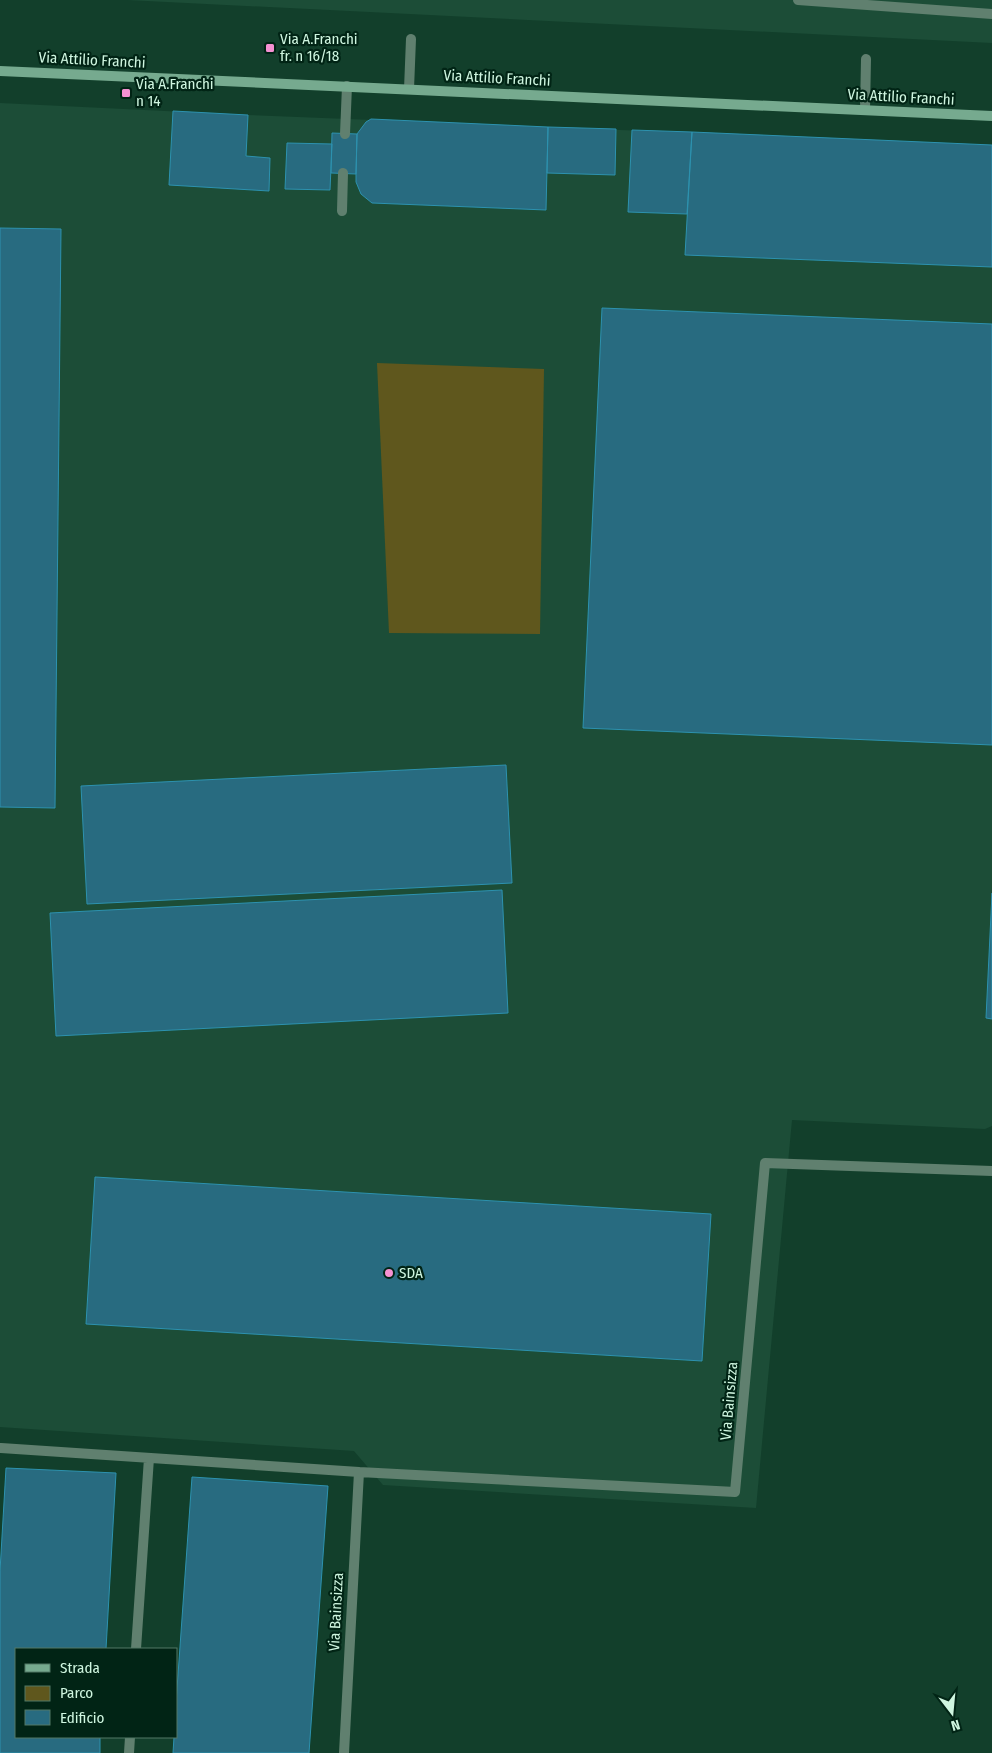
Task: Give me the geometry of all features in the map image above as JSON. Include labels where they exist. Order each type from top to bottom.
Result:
[{"type":"street","name":"Via Attilio Franchi","points":[[0,70],[992,116]]},
{"type":"lane","points":[[798,0],[992,14]]},
{"type":"lane","points":[[409,89],[411,39]]},
{"type":"lane","points":[[865,110],[866,60]]},
{"type":"lane","points":[[345,134],[347,86]]},
{"type":"lane","points":[[342,211],[343,173]]},
{"type":"lane","name":"Via Bainsizza","points":[[1,1448],[359,1472],[735,1492],[765,1163],[992,1171]]},
{"type":"lane","points":[[136,1648],[150,1458]]},
{"type":"lane","name":"Via Bainsizza","points":[[344,1753],[359,1472]]},
{"type":"lane","points":[[129,1753],[130,1738]]},
{"type":"shaded area","points":[[127,0],[992,0],[992,43]]},
{"type":"shaded area","points":[[0,103],[992,145],[992,1126],[985,1129],[792,1120],[756,1508],[383,1485],[354,1451],[0,1427]]},
{"type":"green space","points":[[377,363],[544,369],[540,634],[389,633]]},
{"type":"building","points":[[173,111],[248,115],[246,156],[270,158],[269,191],[169,185]]},
{"type":"building","points":[[371,119],[548,127],[546,210],[372,203],[361,194],[356,182],[357,134],[366,122]]},
{"type":"building","points":[[548,127],[616,129],[615,175],[547,173]]},
{"type":"building","points":[[632,130],[692,132],[687,214],[628,212]]},
{"type":"building","points":[[692,132],[992,145],[992,267],[685,255]]},
{"type":"building","points":[[332,133],[357,134],[356,174],[331,173]]},
{"type":"building","points":[[287,143],[332,144],[330,190],[285,189]]},
{"type":"building","points":[[0,228],[61,229],[55,808],[0,807]]},
{"type":"building","points":[[602,308],[992,324],[992,745],[583,728]]},
{"type":"building","points":[[506,765],[512,883],[87,904],[81,786]]},
{"type":"building","points":[[502,890],[508,1013],[56,1036],[50,913]]},
{"type":"building","points":[[992,893],[992,1019],[986,1018]]},
{"type":"building","points":[[95,1177],[711,1214],[702,1361],[86,1324]]},
{"type":"building","points":[[6,1468],[116,1473],[106,1648],[15,1648],[15,1738],[100,1738],[100,1753],[0,1753],[0,1571]]},
{"type":"building","points":[[192,1477],[328,1486],[309,1753],[173,1753],[174,1738],[178,1738],[178,1675]]},
{"type":"place","name":"Via A.Franchi fr. n 16/18","points":[[270,48]]},
{"type":"place","name":"Via A.Franchi n 14","points":[[126,93]]},
{"type":"place","name":"SDA","points":[[389,1273]]}]
